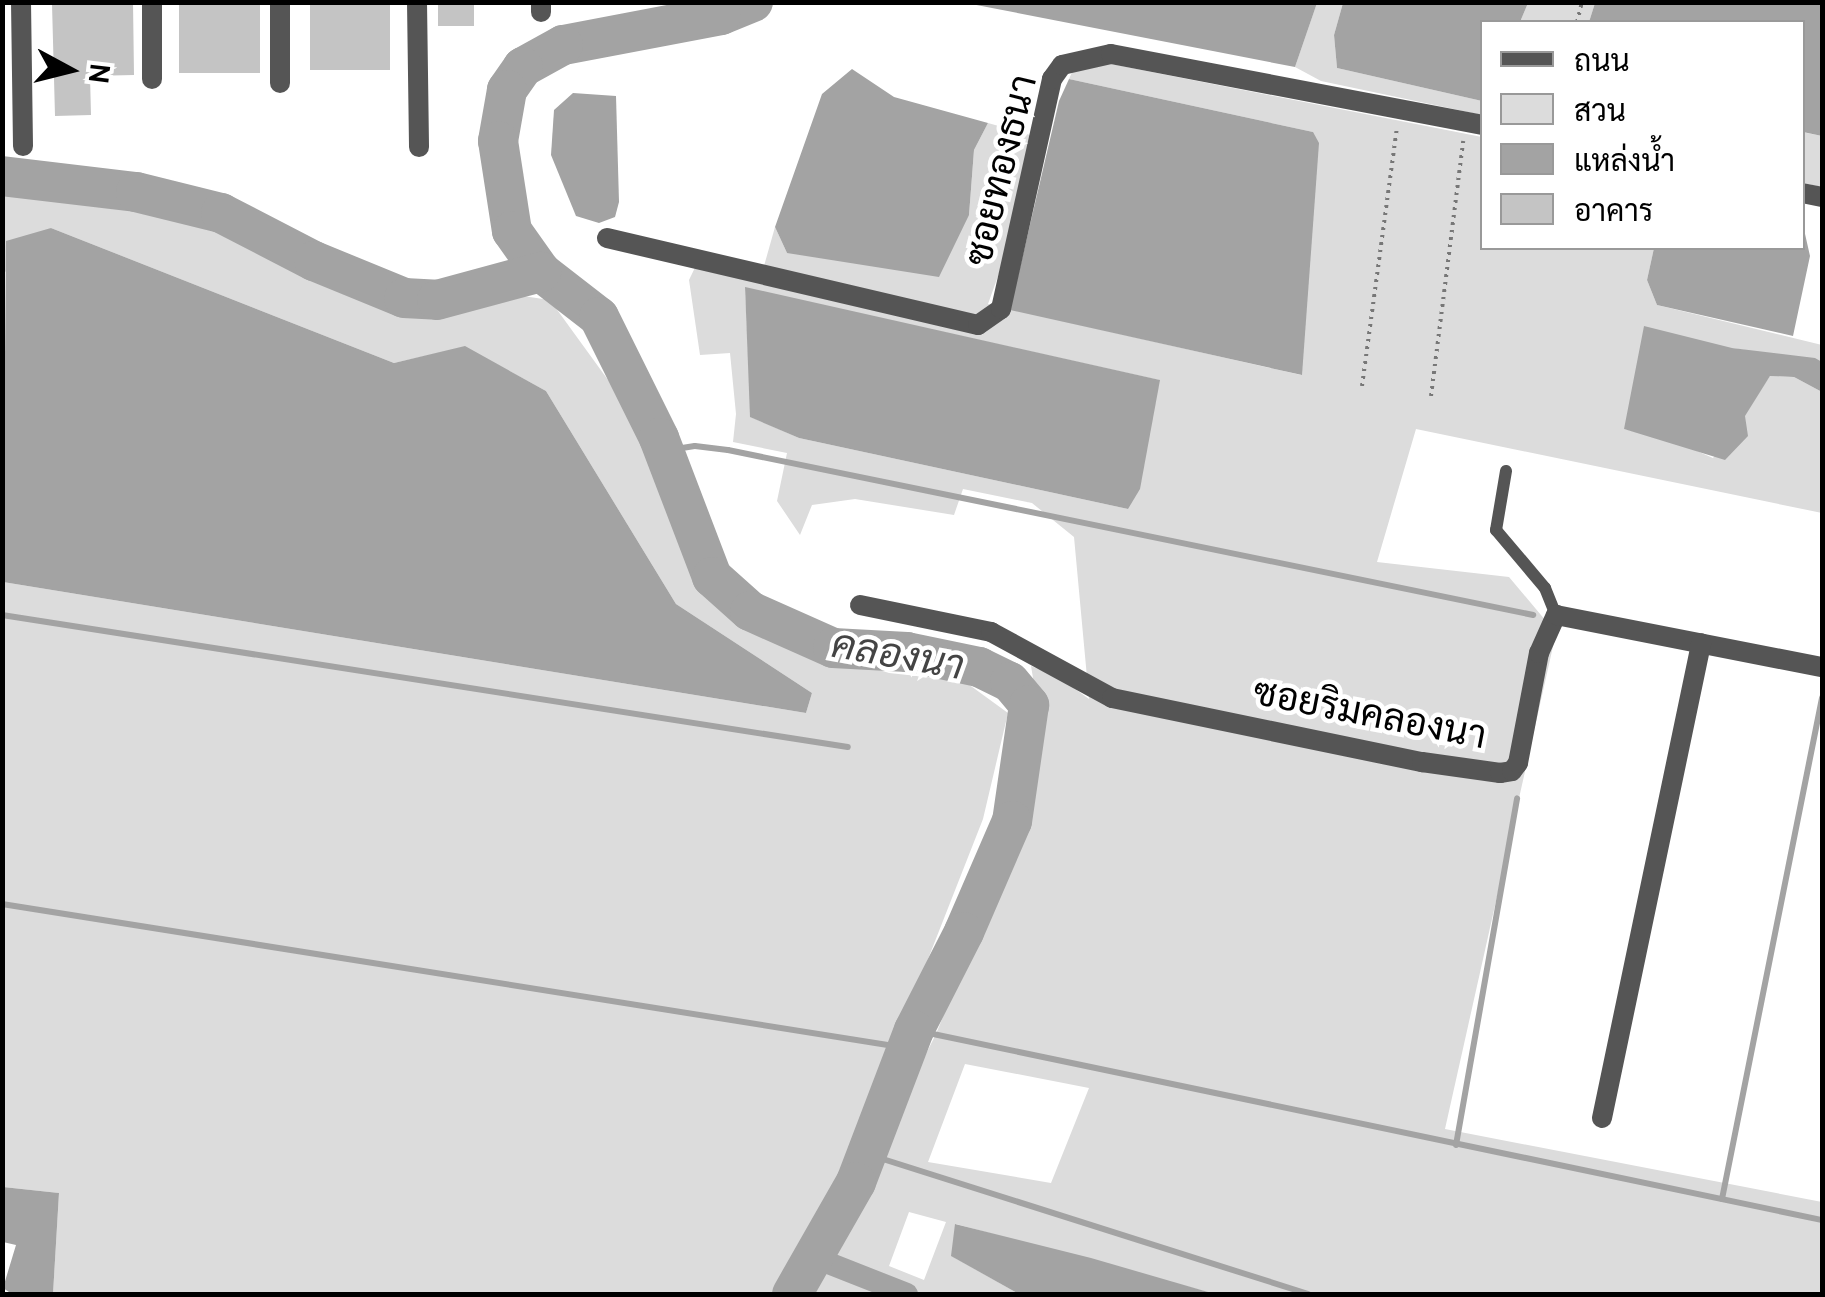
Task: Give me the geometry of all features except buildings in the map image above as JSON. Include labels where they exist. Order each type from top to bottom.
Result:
[{"type":"street","points":[[21,2],[23,146]]},
{"type":"street","points":[[152,2],[152,80]]},
{"type":"street","points":[[280,2],[280,82]]},
{"type":"street","points":[[417,2],[420,146]]},
{"type":"street","name":"ซอยทองธนา","points":[[607,238],[978,325],[1001,309],[1052,79],[1062,65],[1111,54],[1474,123]]},
{"type":"street","name":"ซอยริมคลองนา","points":[[860,605],[990,632],[1112,698],[1422,762],[1500,773],[1512,771],[1518,764],[1539,654],[1556,615]]},
{"type":"street","points":[[1556,615],[1822,667]]},
{"type":"street","points":[[1602,1118],[1700,643]]},
{"type":"lane","points":[[1506,471],[1496,530],[1546,588],[1556,615]]},
{"type":"path","points":[[1362,386],[1399,108]]},
{"type":"path","points":[[1431,396],[1474,123]]},
{"type":"green space","points":[[1528,2],[1595,3],[1590,20],[1521,20]]},
{"type":"green space","points":[[1317,3],[1343,3],[1334,35],[1337,68],[1480,101],[1480,115],[1321,81],[1295,67]]},
{"type":"green space","points":[[1101,62],[1480,137],[1480,250],[1654,250],[1647,280],[1657,305],[1822,345],[1822,362],[1732,348],[1624,429],[1674,441],[1713,458],[1770,376],[1794,377],[1822,392],[1822,513],[1416,429],[1377,562],[1509,577],[1556,633],[1445,1129],[1822,1202],[1822,1294],[1215,1294],[956,1224],[952,1256],[1019,1294],[805,1294],[936,1034],[1030,801],[1042,732],[1031,666],[1060,678],[1089,699],[1074,537],[1032,503],[963,489],[954,515],[855,499],[812,505],[800,535],[777,501],[787,453],[733,442],[736,414],[730,353],[700,355],[689,280],[702,253],[764,266],[775,227],[787,253],[969,215],[974,150],[988,123],[1030,135],[1007,251],[988,304],[1301,375],[1313,132],[1069,79],[1073,70]],"holes":[[[745,288],[1159,380],[1128,509],[799,438],[751,417]],[[965,1064],[1089,1088],[1051,1183],[928,1162]],[[909,1212],[946,1222],[924,1280],[889,1266]]]},
{"type":"green space","points":[[1805,133],[1822,136],[1822,187],[1805,183]]},
{"type":"green space","points":[[3,192],[163,209],[333,276],[411,313],[516,295],[550,300],[624,402],[699,565],[774,636],[889,673],[964,681],[1008,713],[983,819],[833,1201],[772,1294],[53,1294],[59,1193],[3,1187],[3,582],[806,713],[812,693],[676,604],[546,391],[465,347],[394,363],[51,228],[3,274]]},
{"type":"water","points":[[1317,2],[1295,67],[966,3]]},
{"type":"water","points":[[1343,2],[1528,3],[1521,20],[1480,20],[1480,101],[1337,68],[1334,35]]},
{"type":"water","points":[[1595,3],[1822,3],[1822,136],[1805,132],[1805,20],[1590,20]]},
{"type":"water","points":[[852,69],[894,97],[988,123],[974,150],[969,215],[939,277],[787,253],[775,227],[822,94]]},
{"type":"water","points":[[1069,79],[1313,132],[1319,143],[1302,375],[1010,310],[1059,101]]},
{"type":"water","points":[[573,93],[616,96],[619,202],[615,217],[599,223],[576,216],[551,155],[554,110]]},
{"type":"water","points":[[51,228],[394,363],[465,346],[546,391],[676,604],[812,693],[806,713],[3,582],[6,241]]},
{"type":"water","points":[[1805,234],[1810,256],[1793,336],[1657,305],[1647,280],[1654,250],[1805,250]]},
{"type":"water","points":[[745,287],[1160,380],[1140,489],[1128,509],[799,438],[750,417]]},
{"type":"water","points":[[1644,326],[1732,348],[1815,358],[1822,362],[1822,392],[1794,377],[1770,376],[1745,416],[1748,436],[1725,460],[1624,429]]},
{"type":"water","points":[[3,1187],[59,1193],[53,1294],[12,1294],[3,1288],[16,1245],[3,1242]]},
{"type":"water","points":[[955,1224],[1215,1294],[1019,1294],[951,1256]]},
{"type":"waterway","name":"คลองนา","points":[[753,2],[721,15],[563,45],[523,67],[507,90],[498,141],[512,231],[541,272],[599,317],[659,438],[712,577],[750,611],[833,648],[907,652],[979,667],[1010,682],[1029,705],[1012,821],[964,932],[914,1030],[856,1182],[792,1294]]},
{"type":"waterway","points":[[2,176],[136,192],[221,213],[314,261],[404,298],[437,300],[541,272]]},
{"type":"waterway","points":[[663,451],[695,446],[728,450],[1533,615]]},
{"type":"waterway","points":[[2,615],[848,747]]},
{"type":"waterway","points":[[1722,1199],[1822,698]]},
{"type":"waterway","points":[[1456,1145],[1517,798]]},
{"type":"waterway","points":[[2,904],[907,1048]]},
{"type":"waterway","points":[[914,1030],[1822,1220]]},
{"type":"waterway","points":[[867,1154],[1308,1294]]},
{"type":"waterway","points":[[813,1257],[907,1294]]}]
